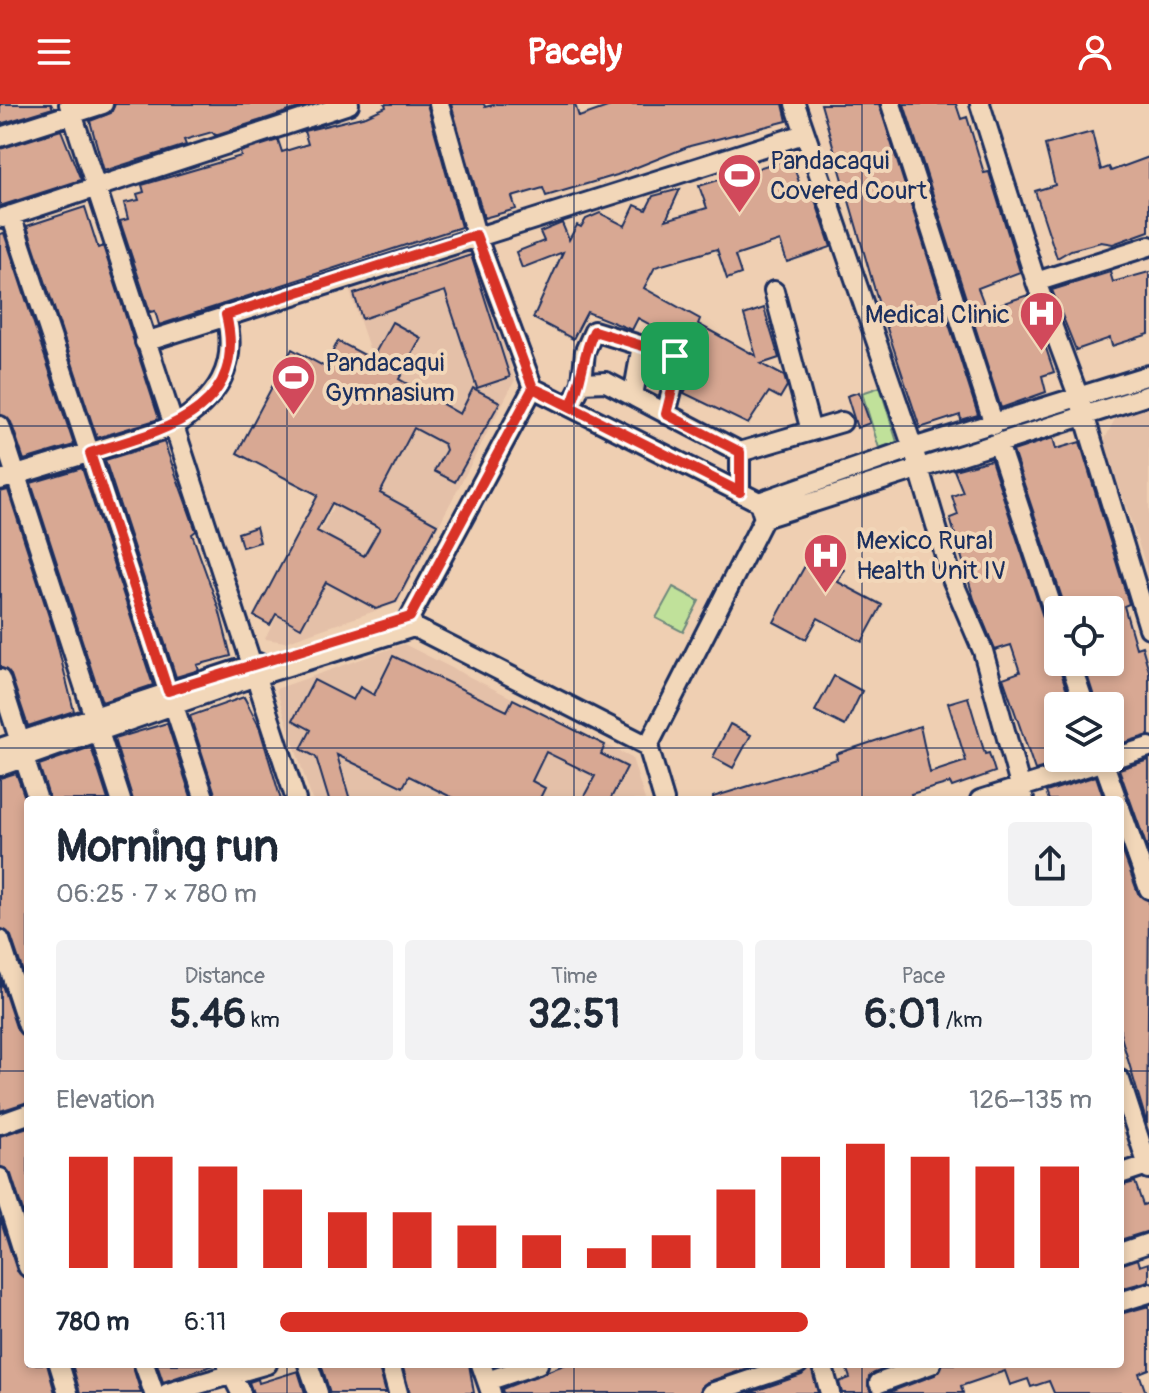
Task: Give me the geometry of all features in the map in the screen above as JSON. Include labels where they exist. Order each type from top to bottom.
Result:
[{"type":"street","points":[[0,137],[70,109],[103,104]]},
{"type":"street","points":[[204,796],[90,453],[6,217],[349,104]]},
{"type":"street","points":[[439,104],[476,235],[533,388],[740,492],[762,510]]},
{"type":"street","points":[[795,104],[913,448],[952,579],[983,651],[1022,793],[1073,772]]},
{"type":"street","points":[[891,104],[1049,596]]},
{"type":"street","points":[[980,104],[1036,282],[1079,398],[1149,628]]},
{"type":"street","points":[[70,109],[251,671],[295,796]]},
{"type":"street","points":[[145,342],[476,235],[804,134]]},
{"type":"street","points":[[1036,282],[1149,246]]},
{"type":"street","points":[[774,291],[811,431]]},
{"type":"street","points":[[8,477],[173,427],[196,412],[221,379],[233,343],[226,315]]},
{"type":"street","points":[[571,405],[582,383],[585,351],[594,331],[642,345],[678,360],[666,414]]},
{"type":"street","points":[[633,396],[642,345]]},
{"type":"street","points":[[762,510],[918,469],[1079,398],[1149,375]]},
{"type":"street","points":[[582,383],[606,382],[740,452],[842,422]]},
{"type":"street","points":[[412,622],[533,388]]},
{"type":"street","points":[[663,796],[648,746],[762,510],[913,448],[1085,417],[1149,395]]},
{"type":"street","points":[[0,426],[8,477],[120,796]]},
{"type":"street","points":[[740,452],[740,492]]},
{"type":"street","points":[[0,766],[22,750],[96,724],[251,671],[412,622],[648,746]]},
{"type":"street","points":[[0,679],[37,796]]},
{"type":"street","points":[[1124,754],[1149,747]]},
{"type":"street","points":[[0,748],[22,750]]},
{"type":"street","points":[[1106,772],[1116,796]]},
{"type":"street","points":[[1124,819],[1149,889]]},
{"type":"street","points":[[0,940],[24,1014]]},
{"type":"street","points":[[1124,1093],[1148,1167],[1124,1173]]},
{"type":"street","points":[[0,1124],[24,1115]]},
{"type":"street","points":[[0,1178],[24,1254]]},
{"type":"street","points":[[1124,1252],[1149,1243]]},
{"type":"street","points":[[1124,1301],[1149,1293]]},
{"type":"street","points":[[60,1368],[68,1393]]},
{"type":"street","points":[[145,1368],[154,1393]]},
{"type":"street","points":[[309,1368],[318,1393]]},
{"type":"street","points":[[391,1368],[398,1393]]},
{"type":"street","points":[[486,1379],[524,1368]]},
{"type":"street","points":[[711,1393],[786,1368]]},
{"type":"street","points":[[823,1368],[830,1393]]},
{"type":"street","points":[[874,1368],[881,1388],[923,1368]]},
{"type":"street","points":[[168,1393],[229,1370],[241,1393]]},
{"type":"shaded area","points":[[474,250],[515,380],[398,603],[285,642],[265,639],[346,482],[311,464],[370,351],[350,292]]},
{"type":"shaded area","points":[[1149,405],[1149,575],[1104,441],[1115,419]]},
{"type":"shaded area","points":[[404,644],[632,758],[644,796],[311,796],[276,689]]},
{"type":"green space","points":[[880,387],[897,442],[879,448],[862,393]]},
{"type":"green space","points":[[673,587],[699,601],[683,632],[656,618]]},
{"type":"building","points":[[0,104],[51,104],[53,108],[0,124]]},
{"type":"building","points":[[115,104],[311,104],[215,135],[212,132],[184,140],[186,145],[104,171],[90,121],[111,113]]},
{"type":"building","points":[[385,104],[427,104],[461,227],[159,325],[155,311],[150,312],[120,221],[128,219],[124,203],[139,200],[137,194],[144,192],[142,185],[241,156],[240,152],[278,140],[282,152],[308,144],[304,131],[366,116],[386,107]]},
{"type":"building","points":[[451,104],[484,104],[485,107],[496,104],[575,104],[579,117],[616,104],[783,104],[787,121],[690,146],[617,175],[546,196],[543,188],[512,197],[516,209],[484,218]]},
{"type":"building","points":[[821,104],[879,104],[978,415],[961,420],[960,415],[920,428],[878,301]]},
{"type":"building","points":[[904,104],[956,104],[961,119],[967,117],[984,173],[989,172],[1020,272],[978,288],[986,309],[1028,295],[1054,372],[1042,376],[1046,392],[1001,408]]},
{"type":"building","points":[[61,130],[81,180],[0,206],[0,149]]},
{"type":"building","points":[[1092,132],[1101,170],[1109,167],[1111,171],[1149,157],[1149,231],[1113,244],[1101,242],[1071,250],[1057,258],[1035,191],[1055,185],[1045,145]]},
{"type":"building","points":[[791,158],[801,188],[810,185],[831,247],[787,262],[780,241],[735,256],[741,274],[727,279],[717,249],[655,267],[644,288],[700,319],[698,324],[756,356],[744,315],[764,308],[779,358],[761,364],[784,376],[787,386],[780,398],[769,392],[748,424],[684,393],[703,353],[638,318],[632,330],[587,312],[573,339],[533,318],[563,252],[522,268],[516,252],[544,241],[540,232],[562,223],[569,240],[577,225],[581,227],[586,219],[600,213],[625,226],[635,205],[646,210],[653,196],[680,189],[666,220],[707,208],[699,186]]},
{"type":"building","points":[[85,207],[98,248],[103,246],[159,419],[97,438],[27,226]]},
{"type":"building","points":[[4,233],[74,445],[24,460],[11,422],[0,414],[0,234]]},
{"type":"building","points":[[471,255],[510,377],[477,388],[445,291],[362,319],[354,294]]},
{"type":"building","points":[[1110,272],[1113,282],[1149,272],[1149,334],[1112,346],[1110,338],[1076,350],[1052,290]]},
{"type":"building","points":[[392,322],[421,338],[399,379],[460,414],[473,388],[500,402],[455,482],[434,471],[446,450],[444,444],[414,428],[380,493],[437,524],[396,602],[376,609],[326,582],[301,628],[276,614],[270,625],[254,616],[318,495],[237,453],[292,349],[325,367],[338,341],[376,361],[374,355]],"holes":[[[332,503],[380,528],[364,556],[317,531]]]},
{"type":"building","points":[[859,392],[870,423],[857,428],[847,396]]},
{"type":"building","points":[[1053,438],[1056,449],[1080,442],[1129,604],[1124,606],[1124,596],[1061,596],[1013,451]]},
{"type":"building","points":[[164,442],[196,531],[192,534],[219,609],[231,656],[197,665],[199,670],[176,677],[105,460]]},
{"type":"building","points":[[991,460],[1044,620],[1044,676],[1062,676],[1067,692],[1044,692],[1044,767],[1035,770],[1003,678],[1020,672],[1011,645],[995,650],[974,599],[950,518],[958,515],[952,496],[963,492],[954,470]]},
{"type":"building","points":[[82,468],[153,685],[102,702],[31,483]]},
{"type":"building","points":[[8,490],[55,635],[74,711],[28,726],[11,675],[0,667],[0,492]]},
{"type":"building","points":[[256,527],[260,542],[242,547],[238,533]]},
{"type":"building","name":"Mexico Rural Health Unit IV","points":[[812,553],[844,570],[838,582],[882,605],[862,642],[818,618],[806,639],[774,622]]},
{"type":"building","points":[[1124,606],[1136,648],[1142,646],[1149,671],[1149,735],[1124,743],[1124,692],[1093,692],[1087,676],[1124,676]]},
{"type":"building","points":[[393,656],[507,711],[513,699],[605,745],[601,754],[627,767],[612,796],[584,796],[595,776],[546,752],[532,781],[545,788],[541,796],[449,796],[409,776],[403,787],[337,755],[349,796],[328,796],[316,757],[301,749],[311,730],[293,720],[314,680],[353,700],[360,687],[374,695]]},
{"type":"building","points":[[834,676],[862,691],[845,726],[815,711]]},
{"type":"building","points":[[244,697],[259,726],[280,796],[216,796],[190,716]]},
{"type":"building","points":[[968,697],[985,754],[989,753],[995,772],[952,787],[950,783],[912,796],[716,796],[837,759],[836,754],[920,726],[930,773],[966,761],[948,703]]},
{"type":"building","points":[[167,723],[191,796],[132,796],[114,739]]},
{"type":"building","points":[[730,724],[751,735],[733,768],[713,757]]},
{"type":"building","points":[[91,747],[107,796],[49,796],[39,765]]},
{"type":"building","points":[[1149,760],[1149,853],[1120,772],[1124,772],[1124,768]]},
{"type":"building","points":[[16,773],[24,796],[24,975],[11,936],[0,928],[0,778]]},
{"type":"building","points":[[1096,776],[1103,796],[1048,796],[1046,792]]},
{"type":"building","points":[[1124,855],[1138,893],[1149,901],[1147,1124],[1124,1046]]},
{"type":"building","points":[[0,979],[17,1030],[24,1035],[24,1103],[0,1111]]},
{"type":"building","points":[[24,1128],[24,1215],[11,1174],[0,1166],[0,1136]]},
{"type":"building","points":[[1135,1182],[1143,1205],[1149,1203],[1149,1231],[1124,1239],[1124,1185]]},
{"type":"building","points":[[0,1218],[17,1271],[24,1276],[24,1368],[48,1368],[55,1393],[0,1393]]},
{"type":"building","points":[[1138,1259],[1140,1266],[1149,1263],[1149,1281],[1124,1288],[1124,1264]]},
{"type":"building","points":[[1149,1306],[1149,1369],[1139,1373],[1146,1393],[1054,1393],[1049,1381],[1031,1387],[1028,1379],[1010,1385],[1005,1371],[961,1386],[963,1393],[887,1393],[935,1375],[940,1368],[1124,1368],[1124,1313]]},
{"type":"building","points":[[73,1368],[133,1368],[141,1393],[80,1393]]},
{"type":"building","points":[[158,1368],[205,1368],[163,1382]]},
{"type":"building","points":[[322,1368],[379,1368],[386,1393],[330,1393]]},
{"type":"building","points":[[403,1368],[470,1368],[474,1393],[410,1393]]},
{"type":"building","points":[[556,1368],[748,1368],[707,1382],[699,1393],[503,1393],[502,1389]]},
{"type":"building","points":[[807,1368],[811,1368],[818,1393],[749,1393],[802,1375]]},
{"type":"building","points":[[846,1368],[887,1368],[869,1376],[868,1386],[873,1393],[842,1393],[839,1382],[850,1378]]},
{"type":"building","points":[[298,1371],[305,1393],[253,1393],[249,1382],[258,1379],[259,1383]]},
{"type":"place","name":"Pandacaqui Covered Court","points":[[739,214]]},
{"type":"place","name":"Medical Clinic","points":[[1041,353]]},
{"type":"place","name":"Pandacaqui Gymnasium","points":[[294,416]]},
{"type":"place","name":"Mexico Rural Health Unit IV","points":[[825,594]]},
{"type":"route","points":[[675,356],[594,331],[585,351],[582,383],[571,405],[533,388],[410,617],[168,691],[90,453],[173,427],[196,412],[221,379],[231,357],[233,343],[226,315],[476,235],[533,388],[740,492],[740,452],[666,414],[678,366],[675,356]]}]
